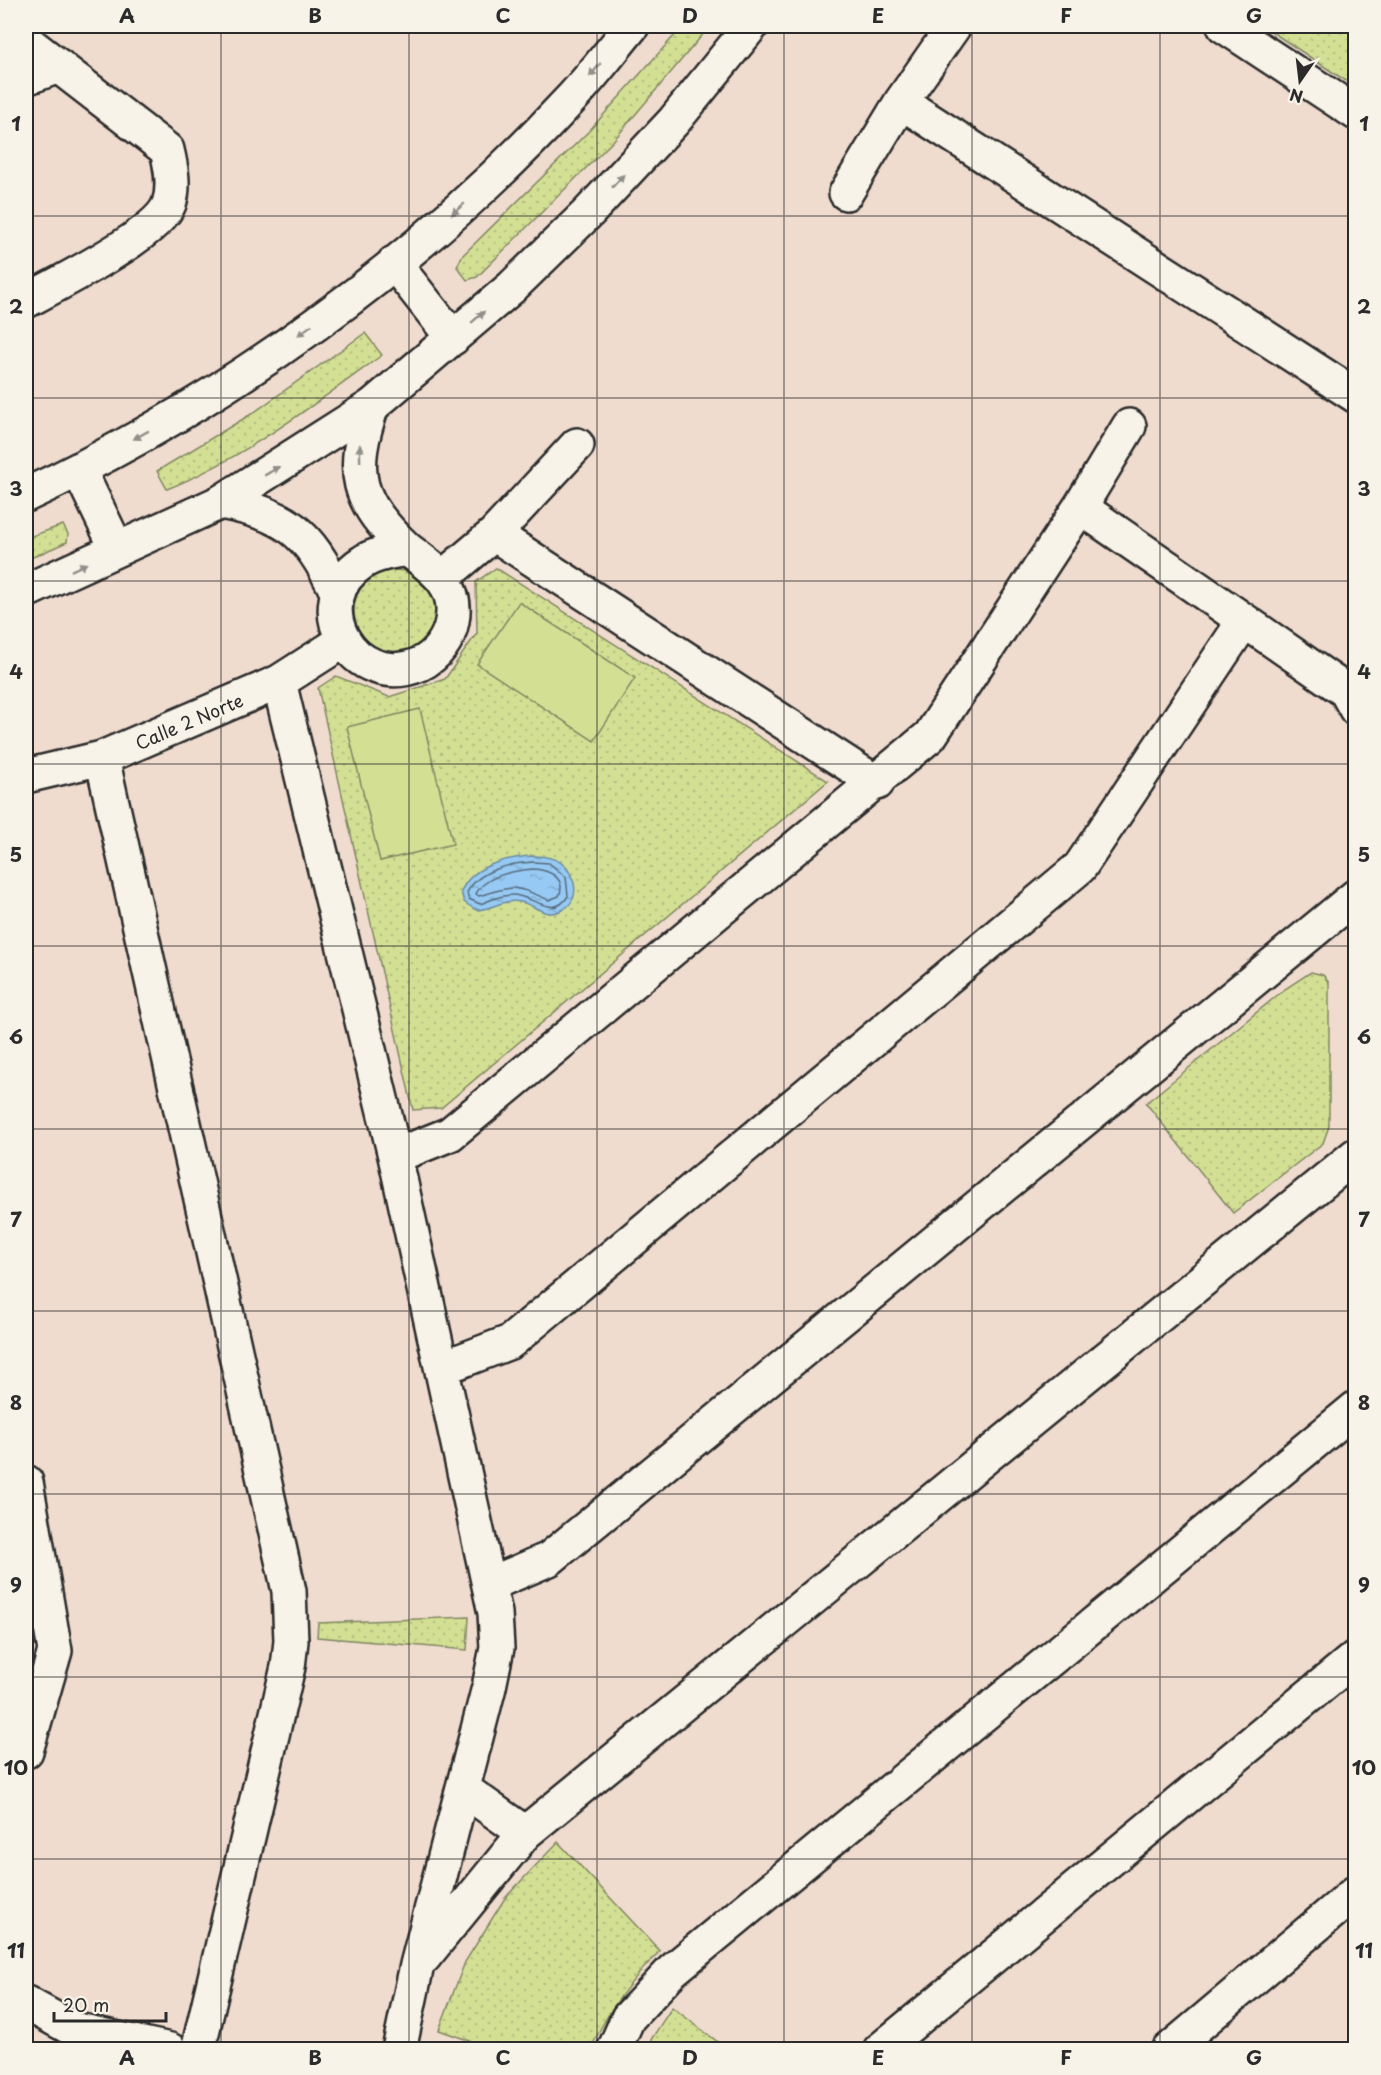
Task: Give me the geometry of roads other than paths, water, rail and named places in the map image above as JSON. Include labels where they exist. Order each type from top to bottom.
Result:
[{"type":"street","points":[[26,495],[79,471],[195,405],[294,339],[394,263],[484,186],[568,102],[632,26]]},
{"type":"street","points":[[26,591],[221,502],[372,406],[511,288],[589,212],[674,121],[751,26]]},
{"type":"street","points":[[846,193],[901,102],[954,26]]},
{"type":"street","points":[[1224,26],[1356,113]]},
{"type":"street","points":[[26,41],[167,150],[172,174],[169,205],[153,225],[95,263],[26,301]]},
{"type":"street","points":[[26,78],[59,66]]},
{"type":"street","points":[[901,102],[1356,396]]},
{"type":"street","points":[[394,263],[453,338]]},
{"type":"street","points":[[221,502],[259,510],[293,528],[308,541],[320,556],[337,592],[337,625],[343,641],[356,656],[372,665],[390,670],[410,668],[427,661],[441,648],[450,632],[454,613],[452,594],[443,577],[407,549],[378,521],[361,485],[359,444],[372,406]]},
{"type":"street","points":[[394,1156],[450,1134],[877,783],[930,736],[1080,507],[1129,426]]},
{"type":"street","points":[[443,577],[494,534],[578,445]]},
{"type":"street","points":[[79,471],[117,549]]},
{"type":"street","points":[[1080,507],[1346,691],[1356,709]]},
{"type":"street","points":[[494,534],[877,783]]},
{"type":"street","points":[[337,592],[349,573],[365,560],[407,549]]},
{"type":"street","points":[[442,1368],[510,1342],[1080,867],[1244,621]]},
{"type":"street","name":"Calle 2 Norte","points":[[26,777],[102,759],[279,682],[343,641]]},
{"type":"street","points":[[279,682],[394,1156],[495,1613],[496,1648],[463,1789],[417,1965],[399,2049]]},
{"type":"street","points":[[102,759],[289,1591],[291,1641],[288,1667],[198,2049]]},
{"type":"street","points":[[490,1584],[549,1559],[1356,896]]},
{"type":"street","points":[[417,1965],[525,1833],[1356,1155]]},
{"type":"street","points":[[614,2049],[628,2018],[673,1970],[1356,1408]]},
{"type":"street","points":[[26,1482],[40,1655],[26,1750]]},
{"type":"street","points":[[880,2049],[1356,1657]]},
{"type":"street","points":[[463,1789],[525,1833]]},
{"type":"street","points":[[1169,2049],[1356,1892]]},
{"type":"street","points":[[26,2002],[73,2029],[170,2049]]},
{"type":"water","points":[[534,856],[557,860],[570,873],[575,888],[572,901],[567,907],[550,913],[515,901],[476,910],[464,902],[461,892],[473,875],[482,869],[513,858]]}]
